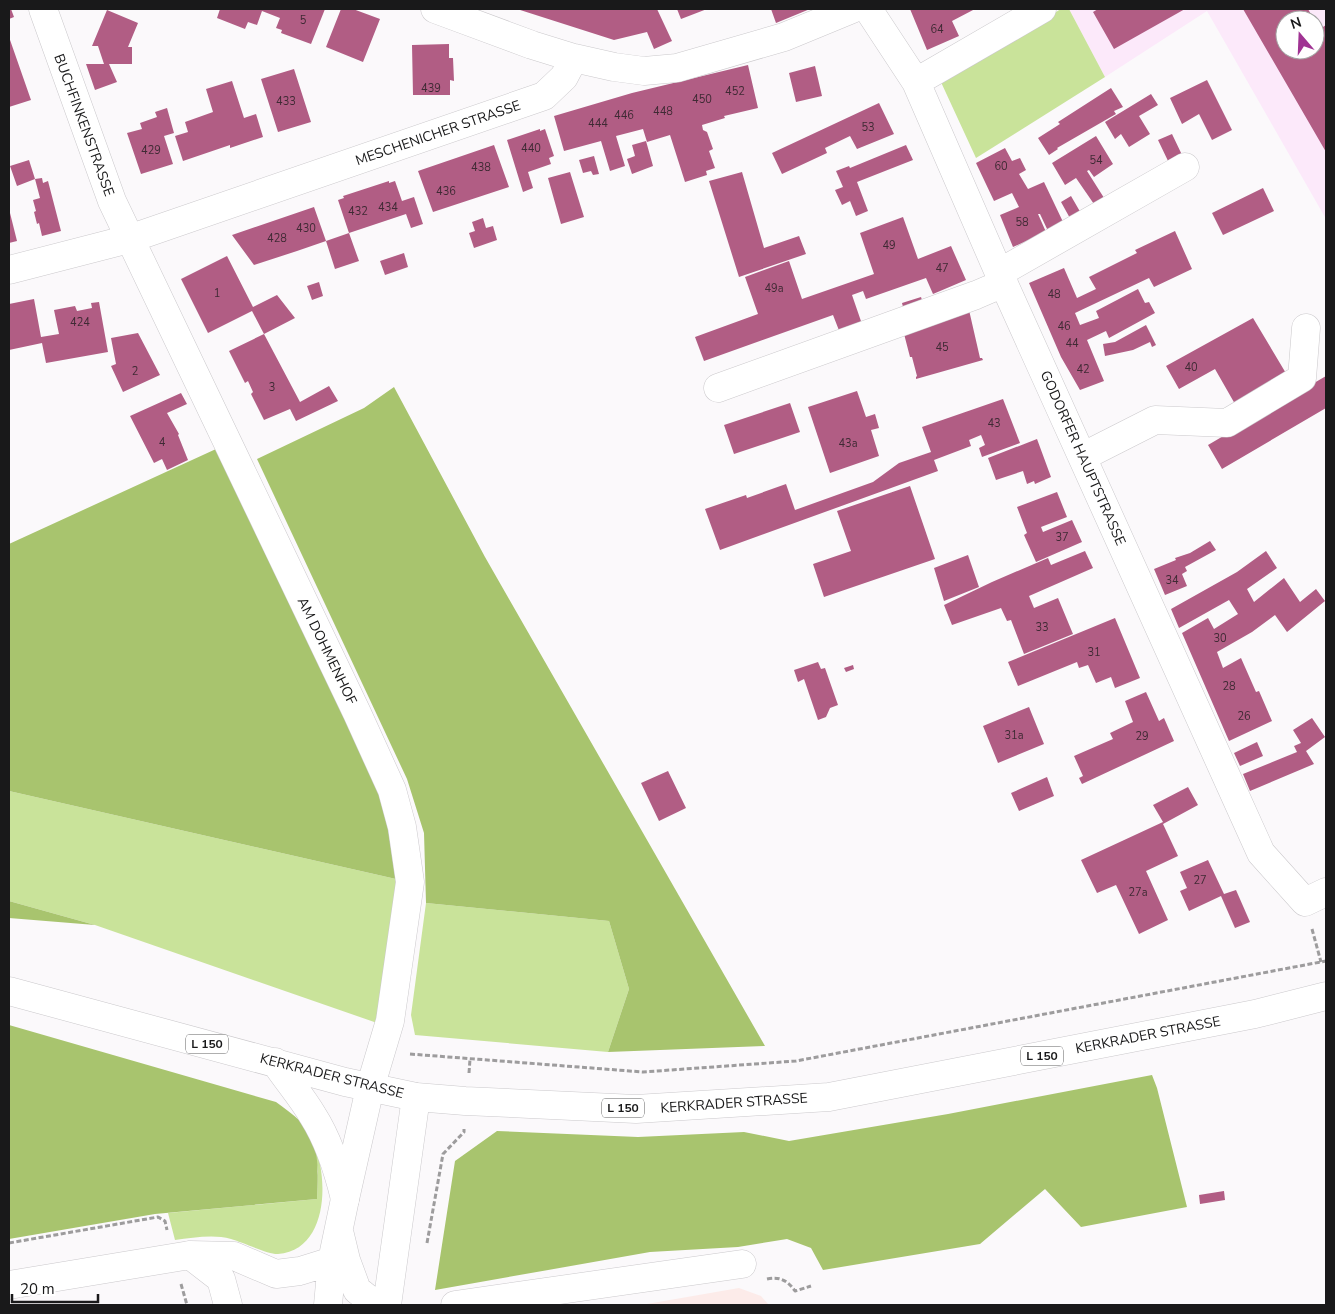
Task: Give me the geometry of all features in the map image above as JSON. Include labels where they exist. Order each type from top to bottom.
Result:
[{"type":"street","name":"BUCHFINKENSTRASSE","points":[[43,9],[112,201],[129,239]]},
{"type":"street","points":[[435,9],[532,45],[574,58],[614,67],[644,71],[677,68],[784,36],[852,9]]},
{"type":"street","name":"GODORFER HAUPTSTRASSE","points":[[868,9],[916,82],[1082,458],[1261,853],[1315,897]]},
{"type":"street","points":[[916,82],[1042,9]]},
{"type":"street","name":"MESCHENICHER STRASSE","points":[[9,270],[129,239],[544,96],[564,77],[574,58]]},
{"type":"street","points":[[718,388],[976,295],[1185,167]]},
{"type":"street","name":"AM DOHMENHOF","points":[[129,239],[357,713],[392,790],[402,827],[410,882],[390,1021],[370,1088],[345,1199],[332,1261],[328,1305]]},
{"type":"street","points":[[1082,458],[1154,420],[1227,423],[1302,378],[1306,328]]},
{"type":"street","name":"KERKRADER STRASSE","points":[[9,990],[370,1088],[416,1097],[636,1109],[829,1097],[1255,1014],[1326,996]]},
{"type":"street","name":"KERKRADER STRASSE","points":[[1255,1014],[1326,1015]]},
{"type":"street","points":[[275,1062],[314,1116],[339,1172],[345,1199]]},
{"type":"street","points":[[387,1305],[416,1097]]},
{"type":"street","points":[[339,1232],[346,1260],[357,1290],[376,1305]]},
{"type":"street","points":[[9,1285],[190,1255],[234,1256],[276,1274],[300,1271],[332,1261]]},
{"type":"street","points":[[190,1255],[221,1279],[228,1305]]},
{"type":"street","points":[[455,1305],[742,1264]]},
{"type":"path","points":[[1315,897],[1321,962]]},
{"type":"path","points":[[382,1050],[470,1059],[643,1072],[796,1060],[1326,961]]},
{"type":"path","points":[[426,1248],[443,1154],[464,1132],[465,1101],[470,1059]]},
{"type":"shaded area","points":[[1069,9],[1326,9],[1326,219],[1207,11],[1105,77]]},
{"type":"shaded area","points":[[739,1288],[761,1296],[769,1305],[641,1305]]},
{"type":"green space","points":[[1061,9],[1069,9],[1105,77],[976,158],[940,80]]},
{"type":"green space","points":[[394,387],[485,557],[765,1046],[608,1052],[629,989],[609,921],[426,903],[424,833],[407,779],[257,459],[364,408]]},
{"type":"green space","points":[[216,449],[367,753],[387,811],[396,879],[9,791],[9,544]]},
{"type":"green space","points":[[9,791],[396,879],[397,906],[380,1024],[95,925],[9,901]]},
{"type":"green space","points":[[9,901],[95,925],[9,918]]},
{"type":"green space","points":[[426,903],[609,921],[629,989],[608,1052],[415,1035],[411,1015]]},
{"type":"green space","points":[[9,1025],[276,1102],[300,1121],[312,1138],[317,1158],[317,1199],[155,1214],[9,1239]]},
{"type":"green space","points":[[1152,1075],[1157,1088],[1187,1207],[1081,1227],[1045,1189],[980,1244],[823,1270],[811,1248],[787,1239],[738,1247],[650,1252],[435,1290],[455,1161],[497,1131],[638,1137],[744,1132],[789,1141],[948,1114]]},
{"type":"green space","points":[[314,1144],[322,1175],[320,1211],[315,1227],[307,1240],[295,1250],[274,1254],[231,1239],[217,1237],[175,1240],[168,1213],[317,1199],[318,1172]]},
{"type":"building","points":[[9,9],[11,9],[14,17],[9,19]]},
{"type":"building","points":[[220,9],[325,9],[311,44],[281,33],[282,30],[276,28],[280,18],[262,11],[257,25],[248,22],[245,29],[217,18]]},
{"type":"building","points":[[341,9],[353,9],[380,19],[363,62],[326,47]]},
{"type":"building","points":[[517,9],[657,9],[672,41],[654,49],[647,32],[614,40]]},
{"type":"building","points":[[677,9],[707,9],[681,19]]},
{"type":"building","points":[[771,9],[810,9],[776,23]]},
{"type":"building","points":[[910,9],[975,9],[952,21],[959,36],[927,50]]},
{"type":"building","points":[[1098,9],[1185,9],[1114,49],[1093,12]]},
{"type":"building","points":[[1243,9],[1308,9],[1275,10],[1275,60],[1325,60],[1326,25],[1326,152]]},
{"type":"building","points":[[107,10],[138,23],[128,47],[132,47],[132,64],[109,64],[117,82],[95,90],[86,64],[104,64],[98,46],[92,46]]},
{"type":"building","points":[[9,37],[31,100],[9,107]]},
{"type":"building","points":[[449,44],[449,58],[453,58],[454,81],[450,80],[450,95],[413,95],[412,45]]},
{"type":"building","points":[[748,65],[758,108],[724,116],[725,118],[702,125],[703,130],[707,132],[713,149],[709,151],[715,168],[706,171],[707,175],[685,182],[670,135],[647,142],[643,129],[616,136],[625,166],[610,171],[601,141],[564,151],[554,116],[632,93]]},
{"type":"building","points":[[815,66],[822,96],[796,102],[789,73]]},
{"type":"building","points":[[294,69],[311,122],[278,132],[261,79]]},
{"type":"building","points":[[1207,80],[1232,130],[1212,140],[1199,114],[1182,124],[1170,98]]},
{"type":"building","points":[[232,81],[244,118],[256,114],[263,137],[230,148],[230,145],[183,161],[175,136],[188,132],[185,122],[213,112],[206,89]]},
{"type":"building","points":[[1111,88],[1123,107],[1114,111],[1116,114],[1057,148],[1049,155],[1038,138],[1060,124],[1058,122]]},
{"type":"building","points":[[1151,94],[1158,105],[1139,116],[1150,134],[1129,147],[1121,134],[1115,139],[1105,122]]},
{"type":"building","points":[[879,103],[894,134],[857,149],[850,136],[825,148],[827,153],[782,174],[772,153]]},
{"type":"building","points":[[167,108],[174,133],[164,136],[173,164],[141,174],[127,133],[142,129],[140,123],[157,117],[155,112]]},
{"type":"building","points":[[540,129],[540,131],[545,129],[554,156],[549,158],[551,164],[528,172],[533,188],[523,192],[507,140]]},
{"type":"building","points":[[1172,134],[1183,157],[1169,163],[1158,140]]},
{"type":"building","points":[[1096,136],[1113,164],[1094,177],[1089,170],[1087,171],[1106,201],[1096,207],[1076,178],[1065,185],[1052,163]]},
{"type":"building","points":[[646,141],[653,166],[632,174],[627,159],[635,156],[632,145]]},
{"type":"building","points":[[494,145],[509,187],[433,212],[418,171]]},
{"type":"building","points":[[906,145],[913,160],[857,182],[868,211],[856,216],[850,201],[842,205],[835,190],[843,187],[836,171],[849,166],[850,168]]},
{"type":"building","points":[[1005,148],[1012,161],[1020,158],[1026,170],[1019,174],[1028,189],[1044,182],[1064,224],[1048,231],[1040,214],[1038,214],[1046,232],[1013,247],[1000,215],[1019,207],[1012,193],[994,201],[976,163]]},
{"type":"building","points":[[594,156],[599,174],[593,175],[591,171],[583,173],[579,160]]},
{"type":"building","points":[[29,160],[35,179],[17,186],[10,166]]},
{"type":"building","points":[[570,172],[584,217],[561,224],[548,178]]},
{"type":"building","points":[[742,172],[764,248],[799,236],[806,254],[739,277],[709,181]]},
{"type":"building","points":[[42,178],[43,183],[48,181],[61,231],[42,236],[34,212],[36,211],[33,200],[40,198],[35,179]]},
{"type":"building","points":[[389,181],[389,183],[395,181],[402,201],[414,197],[423,224],[411,228],[406,214],[349,233],[338,200],[344,198],[343,196]]},
{"type":"building","points":[[1263,188],[1274,211],[1223,235],[1212,213]]},
{"type":"building","points":[[1071,196],[1082,215],[1071,220],[1061,202]]},
{"type":"building","points":[[314,207],[326,241],[297,251],[254,265],[232,235]]},
{"type":"building","points":[[9,213],[17,241],[9,243]]},
{"type":"building","points":[[903,217],[918,259],[951,246],[966,280],[933,294],[926,278],[866,299],[863,291],[852,295],[863,327],[840,333],[833,315],[704,361],[695,337],[758,314],[745,277],[789,261],[802,299],[874,274],[860,233]]},
{"type":"building","points":[[483,218],[486,228],[493,226],[497,240],[474,248],[469,233],[475,231],[472,222]]},
{"type":"building","points":[[1175,231],[1192,269],[1154,287],[1149,278],[1075,313],[1080,325],[1099,318],[1096,311],[1138,289],[1145,303],[1149,302],[1155,313],[1109,338],[1106,331],[1087,340],[1104,381],[1080,390],[1061,357],[1029,283],[1064,268],[1077,298],[1096,289],[1089,277],[1137,253],[1135,250]]},
{"type":"building","points":[[349,233],[359,261],[335,269],[326,241]]},
{"type":"building","points":[[404,253],[408,267],[385,275],[380,261]]},
{"type":"building","points":[[227,256],[253,307],[277,295],[295,318],[264,334],[252,311],[208,333],[181,279]]},
{"type":"building","points":[[319,282],[323,296],[312,300],[307,286]]},
{"type":"building","points":[[921,297],[925,309],[905,315],[902,303]]},
{"type":"building","points":[[34,299],[41,337],[59,334],[54,310],[75,306],[77,311],[92,308],[91,303],[99,302],[108,352],[46,363],[42,343],[9,350],[9,304]]},
{"type":"building","points":[[969,310],[980,358],[983,360],[916,379],[917,376],[912,357],[910,357],[903,330]]},
{"type":"building","points":[[1253,318],[1287,375],[1235,404],[1215,369],[1179,389],[1166,366]]},
{"type":"building","points":[[1146,325],[1156,345],[1152,347],[1150,342],[1133,350],[1105,356],[1103,344],[1115,342]]},
{"type":"building","points":[[138,333],[160,375],[123,392],[111,366],[116,364],[111,338]]},
{"type":"building","points":[[264,334],[300,402],[329,386],[338,401],[296,421],[290,409],[264,420],[251,394],[253,392],[248,381],[245,383],[229,351]]},
{"type":"building","points":[[1326,376],[1326,408],[1222,469],[1208,445]]},
{"type":"building","points":[[857,391],[866,417],[875,414],[879,428],[871,430],[879,456],[830,473],[808,407]]},
{"type":"building","points":[[181,393],[187,404],[167,413],[179,434],[188,460],[167,470],[162,459],[154,463],[130,416]]},
{"type":"building","points":[[1003,399],[1020,443],[982,457],[979,448],[985,445],[981,435],[969,440],[971,446],[934,460],[938,471],[720,550],[705,509],[746,495],[747,498],[786,484],[795,510],[873,482],[899,463],[931,452],[922,427]]},
{"type":"building","points":[[790,403],[800,432],[734,454],[724,425]]},
{"type":"building","points":[[1037,439],[1051,477],[1035,484],[1034,481],[1027,484],[1023,471],[996,480],[988,458]]},
{"type":"building","points":[[910,486],[935,559],[824,597],[813,564],[851,551],[837,511]]},
{"type":"building","points":[[1057,492],[1067,517],[1041,527],[1043,532],[1072,520],[1082,542],[1036,562],[1024,535],[1027,533],[1017,507]]},
{"type":"building","points":[[1210,541],[1216,550],[1185,567],[1187,571],[1182,574],[1187,586],[1165,595],[1154,569],[1176,560],[1175,558],[1190,553]]},
{"type":"building","points":[[1085,551],[1093,568],[1029,596],[1034,608],[1058,598],[1073,634],[1024,654],[1011,620],[1007,621],[1001,608],[952,625],[944,605],[1048,558],[1051,565]]},
{"type":"building","points":[[1266,551],[1277,568],[1247,589],[1254,602],[1284,578],[1300,602],[1316,589],[1325,601],[1287,632],[1275,615],[1252,632],[1217,652],[1223,668],[1241,658],[1256,692],[1259,691],[1272,721],[1229,741],[1182,633],[1208,618],[1214,629],[1238,614],[1229,600],[1179,628],[1171,609],[1237,572]]},
{"type":"building","points":[[968,555],[979,587],[944,601],[934,568]]},
{"type":"building","points":[[1115,618],[1140,678],[1115,688],[1111,677],[1096,683],[1088,665],[1079,668],[1077,662],[1018,686],[1008,662]]},
{"type":"building","points":[[818,662],[821,669],[825,668],[838,705],[830,708],[826,717],[818,720],[804,679],[798,682],[794,670]]},
{"type":"building","points":[[853,665],[854,669],[846,672],[844,668]]},
{"type":"building","points":[[1146,692],[1159,721],[1164,718],[1174,741],[1082,784],[1079,778],[1083,776],[1074,756],[1113,739],[1110,733],[1133,722],[1125,701]]},
{"type":"building","points":[[1029,707],[1044,744],[998,763],[983,726]]},
{"type":"building","points":[[1312,718],[1325,737],[1306,751],[1314,764],[1250,791],[1243,774],[1297,752],[1294,746],[1301,743],[1293,730]]},
{"type":"building","points":[[1257,742],[1263,756],[1240,766],[1234,753]]},
{"type":"building","points":[[668,771],[686,808],[659,821],[641,783]]},
{"type":"building","points":[[1047,777],[1054,796],[1019,811],[1011,793]]},
{"type":"building","points":[[1188,787],[1198,805],[1163,824],[1178,856],[1146,871],[1168,920],[1139,934],[1116,885],[1097,893],[1081,860],[1163,822],[1153,805]]},
{"type":"building","points":[[1208,860],[1224,894],[1236,890],[1250,922],[1235,928],[1221,896],[1189,911],[1180,891],[1187,888],[1180,872]]},
{"type":"building","points":[[1224,1191],[1225,1200],[1200,1204],[1199,1195]]}]
